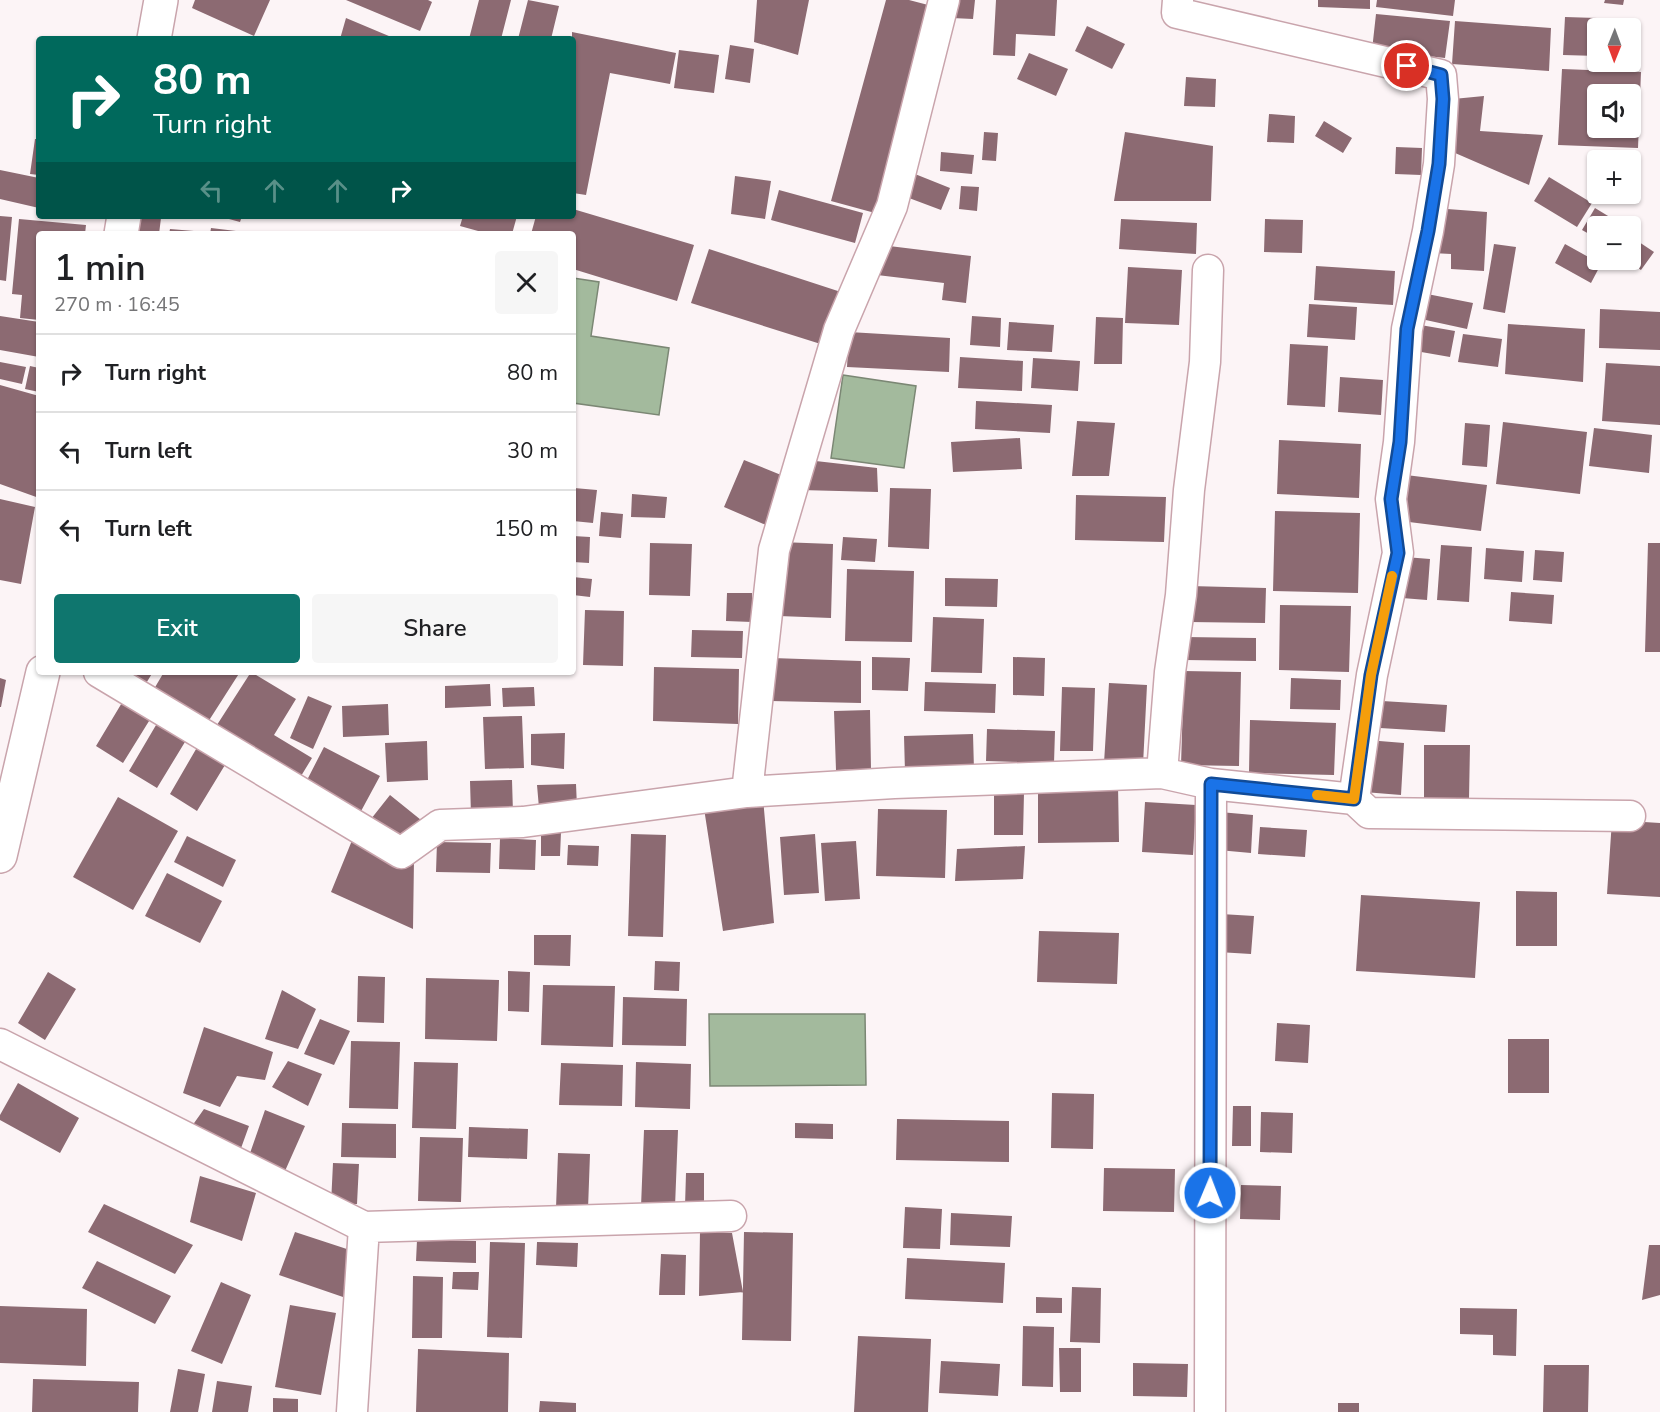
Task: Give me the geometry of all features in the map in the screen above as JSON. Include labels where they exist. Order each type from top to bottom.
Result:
[{"type":"main road","points":[[155,36],[161,0]]},
{"type":"main road","points":[[0,856],[42,675]]},
{"type":"street","points":[[747,792],[774,550],[839,330],[892,206],[944,0]]},
{"type":"street","points":[[1178,0],[1177,13],[1441,75],[1443,99],[1439,164],[1428,231],[1407,329],[1400,442],[1391,499],[1398,553],[1371,675],[1354,799]]},
{"type":"street","points":[[1162,773],[1170,672],[1182,595],[1189,489],[1205,362],[1208,270]]},
{"type":"street","points":[[104,675],[401,854],[440,825],[523,822],[747,792],[894,783],[1162,773],[1211,784],[1354,799],[1369,813],[1630,816]]},
{"type":"street","points":[[1210,1412],[1211,784]]},
{"type":"street","points":[[0,1044],[364,1227],[731,1216]]},
{"type":"street","points":[[352,1412],[364,1227]]},
{"type":"shaded area","points":[[576,278],[599,282],[591,336],[669,348],[659,415],[576,403]]},
{"type":"shaded area","points":[[843,375],[916,386],[904,468],[831,458]]},
{"type":"shaded area","points":[[709,1014],[865,1014],[866,1085],[710,1086]]},
{"type":"building","points":[[195,0],[270,0],[254,36],[192,8]]},
{"type":"building","points":[[346,0],[428,0],[432,2],[420,31]]},
{"type":"building","points":[[479,0],[511,0],[502,36],[470,36]]},
{"type":"building","points":[[528,0],[559,6],[552,36],[519,36]]},
{"type":"building","points":[[757,0],[809,0],[798,55],[754,42]]},
{"type":"building","points":[[886,0],[909,0],[932,6],[875,213],[831,201]]},
{"type":"building","points":[[954,0],[975,0],[973,19],[952,18]]},
{"type":"building","points":[[996,0],[1057,0],[1055,36],[1016,34],[1015,56],[993,55]]},
{"type":"building","points":[[1318,0],[1370,0],[1370,9],[1318,7]]},
{"type":"building","points":[[1377,0],[1455,0],[1453,16],[1376,7]]},
{"type":"building","points":[[1605,0],[1624,0],[1623,5],[1604,3]]},
{"type":"building","points":[[1376,14],[1450,21],[1445,58],[1372,50]]},
{"type":"building","points":[[1565,17],[1597,18],[1587,18],[1587,56],[1563,55]]},
{"type":"building","points":[[346,18],[389,36],[341,36]]},
{"type":"building","points":[[1455,21],[1551,28],[1549,71],[1452,64]]},
{"type":"building","points":[[1087,26],[1125,44],[1112,69],[1075,51]]},
{"type":"building","points":[[572,32],[676,53],[670,84],[610,73],[586,195],[576,193],[576,36],[572,36]]},
{"type":"building","points":[[730,45],[754,49],[750,83],[725,79]]},
{"type":"building","points":[[679,50],[719,55],[714,93],[674,88]]},
{"type":"building","points":[[1029,53],[1068,69],[1056,96],[1017,79]]},
{"type":"building","points":[[1562,69],[1587,70],[1587,72],[1641,72],[1641,84],[1587,84],[1587,138],[1638,138],[1638,148],[1558,145]]},
{"type":"building","points":[[1186,77],[1216,79],[1215,107],[1184,106]]},
{"type":"building","points":[[1484,96],[1480,131],[1543,135],[1529,185],[1439,146],[1443,100]]},
{"type":"building","points":[[1269,114],[1295,116],[1294,143],[1267,142]]},
{"type":"building","points":[[1324,121],[1352,138],[1343,153],[1315,136]]},
{"type":"building","points":[[984,132],[998,133],[996,161],[982,160]]},
{"type":"building","points":[[1125,132],[1213,146],[1211,201],[1114,201]]},
{"type":"building","points":[[35,139],[36,139],[36,175],[30,174]]},
{"type":"building","points":[[1396,147],[1422,148],[1421,175],[1395,174]]},
{"type":"building","points":[[941,152],[974,155],[972,174],[940,171]]},
{"type":"building","points":[[0,170],[36,177],[36,207],[0,199]]},
{"type":"building","points":[[910,172],[950,188],[941,210],[901,195]]},
{"type":"building","points":[[735,176],[771,181],[765,219],[731,214]]},
{"type":"building","points":[[1549,177],[1587,200],[1587,204],[1591,204],[1577,227],[1534,201]]},
{"type":"building","points":[[961,186],[979,187],[977,211],[959,209]]},
{"type":"building","points":[[779,190],[863,213],[855,243],[771,220]]},
{"type":"building","points":[[1434,208],[1487,212],[1484,271],[1451,269],[1451,254],[1432,253]]},
{"type":"building","points":[[1595,208],[1608,216],[1590,216]]},
{"type":"building","points":[[576,210],[694,245],[677,301],[576,270],[576,231],[532,231],[535,219],[576,219]]},
{"type":"building","points":[[0,216],[12,217],[6,281],[0,280]]},
{"type":"building","points":[[19,219],[86,225],[85,231],[36,231],[36,320],[20,318],[22,295],[12,294]]},
{"type":"building","points":[[138,219],[161,219],[159,231],[136,231]]},
{"type":"building","points":[[462,219],[516,219],[513,231],[478,231],[460,226]]},
{"type":"building","points":[[1121,219],[1197,223],[1196,254],[1119,249]]},
{"type":"building","points":[[1265,219],[1303,220],[1302,253],[1264,252]]},
{"type":"building","points":[[1587,222],[1587,233],[1582,230]]},
{"type":"building","points":[[211,228],[236,231],[210,231]]},
{"type":"building","points":[[170,229],[194,231],[170,231]]},
{"type":"building","points":[[1641,243],[1654,252],[1641,270]]},
{"type":"building","points":[[1494,244],[1516,247],[1505,313],[1483,309]]},
{"type":"building","points":[[1565,244],[1587,256],[1587,270],[1598,270],[1591,283],[1555,263]]},
{"type":"building","points":[[881,245],[971,256],[966,303],[942,300],[944,283],[877,275]]},
{"type":"building","points":[[709,249],[844,293],[827,346],[691,303]]},
{"type":"building","points":[[1316,266],[1395,271],[1393,305],[1314,300]]},
{"type":"building","points":[[1128,267],[1182,270],[1179,325],[1125,323]]},
{"type":"building","points":[[1417,292],[1473,303],[1467,329],[1412,317]]},
{"type":"building","points":[[1309,304],[1357,307],[1355,340],[1307,337]]},
{"type":"building","points":[[1600,309],[1660,312],[1660,350],[1599,348]]},
{"type":"building","points":[[0,316],[36,322],[36,356],[0,350]]},
{"type":"building","points":[[972,316],[1001,318],[1000,347],[970,345]]},
{"type":"building","points":[[1096,317],[1123,318],[1122,364],[1094,364]]},
{"type":"building","points":[[1009,322],[1054,325],[1052,352],[1007,350]]},
{"type":"building","points":[[1409,323],[1455,331],[1450,357],[1404,349]]},
{"type":"building","points":[[1508,324],[1585,329],[1583,382],[1505,374]]},
{"type":"building","points":[[849,332],[950,338],[949,372],[847,367]]},
{"type":"building","points":[[1463,334],[1502,339],[1498,367],[1458,362]]},
{"type":"building","points":[[1290,344],[1328,346],[1325,407],[1287,405]]},
{"type":"building","points":[[960,357],[1023,361],[1022,391],[958,388]]},
{"type":"building","points":[[1033,358],[1080,361],[1078,391],[1031,388]]},
{"type":"building","points":[[0,362],[26,367],[22,384],[0,379]]},
{"type":"building","points":[[1606,363],[1660,366],[1660,425],[1602,421]]},
{"type":"building","points":[[30,366],[36,367],[36,391],[25,389]]},
{"type":"building","points":[[1340,377],[1383,380],[1381,415],[1338,412]]},
{"type":"building","points":[[0,385],[36,395],[36,497],[0,484]]},
{"type":"building","points":[[976,401],[1052,405],[1050,433],[975,429]]},
{"type":"building","points":[[1077,421],[1115,423],[1109,476],[1072,476]]},
{"type":"building","points":[[1503,422],[1587,432],[1580,494],[1496,484]]},
{"type":"building","points":[[1465,423],[1490,425],[1487,467],[1462,465]]},
{"type":"building","points":[[1594,428],[1652,435],[1649,473],[1589,466]]},
{"type":"building","points":[[1020,438],[1022,469],[953,472],[951,442]]},
{"type":"building","points":[[1279,440],[1361,444],[1359,498],[1277,494]]},
{"type":"building","points":[[744,460],[786,477],[766,525],[724,507]]},
{"type":"building","points":[[807,460],[877,468],[878,492],[800,490]]},
{"type":"building","points":[[1406,475],[1487,485],[1481,531],[1401,521]]},
{"type":"building","points":[[576,488],[597,490],[593,523],[576,521]]},
{"type":"building","points":[[890,488],[931,489],[929,549],[888,547]]},
{"type":"building","points":[[632,494],[667,497],[665,518],[631,517]]},
{"type":"building","points":[[1076,495],[1166,497],[1164,542],[1075,540]]},
{"type":"building","points":[[0,499],[35,507],[21,584],[0,580]]},
{"type":"building","points":[[1275,511],[1360,513],[1358,593],[1273,591]]},
{"type":"building","points":[[601,512],[623,514],[621,538],[599,536]]},
{"type":"building","points":[[576,536],[590,537],[589,563],[576,562]]},
{"type":"building","points":[[843,537],[877,539],[875,562],[841,560]]},
{"type":"building","points":[[780,542],[833,544],[831,618],[779,616]]},
{"type":"building","points":[[650,543],[692,544],[690,596],[649,595]]},
{"type":"building","points":[[1648,543],[1660,543],[1660,652],[1645,652]]},
{"type":"building","points":[[1441,545],[1472,547],[1469,602],[1437,600]]},
{"type":"building","points":[[1486,548],[1524,551],[1522,582],[1484,579]]},
{"type":"building","points":[[1535,550],[1564,552],[1562,582],[1533,580]]},
{"type":"building","points":[[1405,557],[1430,559],[1427,600],[1402,598]]},
{"type":"building","points":[[847,569],[914,571],[912,642],[845,641]]},
{"type":"building","points":[[576,577],[592,579],[590,597],[576,595]]},
{"type":"building","points":[[945,578],[998,579],[997,607],[945,606]]},
{"type":"building","points":[[1190,586],[1266,588],[1265,623],[1189,622]]},
{"type":"building","points":[[1511,592],[1554,595],[1552,624],[1509,621]]},
{"type":"building","points":[[727,593],[752,593],[752,622],[726,621]]},
{"type":"building","points":[[1280,605],[1351,606],[1349,672],[1279,670]]},
{"type":"building","points":[[585,610],[624,611],[623,666],[583,665]]},
{"type":"building","points":[[933,617],[984,619],[982,673],[931,672]]},
{"type":"building","points":[[692,630],[743,631],[742,658],[691,657]]},
{"type":"building","points":[[1185,637],[1256,638],[1256,661],[1185,660]]},
{"type":"building","points":[[872,657],[910,658],[908,691],[872,690]]},
{"type":"building","points":[[1013,657],[1045,658],[1044,696],[1013,695]]},
{"type":"building","points":[[772,658],[861,661],[861,703],[771,701]]},
{"type":"building","points":[[654,667],[739,669],[738,724],[653,721]]},
{"type":"building","points":[[1184,671],[1241,672],[1239,766],[1181,765]]},
{"type":"building","points":[[129,675],[151,675],[145,685]]},
{"type":"building","points":[[162,675],[238,675],[208,722],[154,689]]},
{"type":"building","points":[[249,675],[256,675],[296,699],[274,735],[312,758],[298,781],[215,728]]},
{"type":"building","points":[[0,678],[6,680],[1,707],[0,707]]},
{"type":"building","points":[[1291,678],[1341,680],[1340,710],[1290,709]]},
{"type":"building","points":[[925,682],[996,684],[995,713],[924,711]]},
{"type":"building","points":[[1109,683],[1147,685],[1143,765],[1104,763]]},
{"type":"building","points":[[490,684],[491,706],[445,708],[445,686]]},
{"type":"building","points":[[534,687],[535,706],[503,707],[502,688]]},
{"type":"building","points":[[1062,687],[1095,688],[1093,751],[1060,751]]},
{"type":"building","points":[[126,696],[154,713],[123,763],[96,746]]},
{"type":"building","points":[[308,696],[332,706],[313,749],[290,738]]},
{"type":"building","points":[[1382,701],[1447,705],[1445,732],[1380,728]]},
{"type":"building","points":[[388,704],[389,735],[343,737],[342,706]]},
{"type":"building","points":[[870,710],[871,769],[836,770],[834,711]]},
{"type":"building","points":[[522,716],[524,768],[485,769],[483,717]]},
{"type":"building","points":[[159,720],[188,737],[157,788],[129,771]]},
{"type":"building","points":[[1250,720],[1336,723],[1334,775],[1249,773]]},
{"type":"building","points":[[987,729],[1055,731],[1054,763],[986,761]]},
{"type":"building","points":[[565,733],[564,769],[531,765],[531,734]]},
{"type":"building","points":[[973,734],[974,770],[905,772],[904,736]]},
{"type":"building","points":[[1367,740],[1404,743],[1401,795],[1364,792]]},
{"type":"building","points":[[427,741],[428,780],[387,782],[385,743]]},
{"type":"building","points":[[199,744],[228,760],[197,811],[170,794]]},
{"type":"building","points":[[1424,745],[1470,745],[1469,799],[1424,799]]},
{"type":"building","points":[[324,747],[380,776],[360,813],[305,784]]},
{"type":"building","points":[[512,780],[513,813],[471,815],[470,781]]},
{"type":"building","points":[[576,784],[577,807],[539,808],[537,785]]},
{"type":"building","points":[[1118,785],[1119,842],[1038,843],[1038,786]]},
{"type":"building","points":[[994,793],[1024,793],[1023,835],[994,835]]},
{"type":"building","points":[[390,795],[421,820],[403,843],[371,819]]},
{"type":"building","points":[[118,797],[178,831],[133,910],[73,877]]},
{"type":"building","points":[[763,798],[774,923],[723,931],[703,802]]},
{"type":"building","points":[[1145,802],[1196,805],[1193,855],[1142,852]]},
{"type":"building","points":[[878,809],[947,810],[945,878],[876,876]]},
{"type":"building","points":[[1220,812],[1253,815],[1251,853],[1218,850]]},
{"type":"building","points":[[1612,820],[1660,823],[1660,897],[1607,894]]},
{"type":"building","points":[[1260,827],[1307,830],[1305,857],[1258,854]]},
{"type":"building","points":[[541,832],[561,832],[560,856],[541,856]]},
{"type":"building","points":[[631,834],[666,835],[663,937],[628,936]]},
{"type":"building","points":[[815,834],[819,893],[784,895],[780,837]]},
{"type":"building","points":[[187,836],[236,860],[223,887],[174,862]]},
{"type":"building","points":[[353,838],[414,859],[413,929],[331,892]]},
{"type":"building","points":[[500,838],[536,840],[535,870],[499,869]]},
{"type":"building","points":[[856,841],[860,899],[825,901],[821,843]]},
{"type":"building","points":[[437,842],[491,843],[490,873],[436,872]]},
{"type":"building","points":[[568,845],[599,846],[598,866],[567,865]]},
{"type":"building","points":[[1025,846],[1023,879],[955,881],[957,849]]},
{"type":"building","points":[[167,873],[222,901],[200,943],[145,916]]},
{"type":"building","points":[[1516,891],[1557,892],[1557,946],[1516,946]]},
{"type":"building","points":[[1361,895],[1480,902],[1475,978],[1356,971]]},
{"type":"building","points":[[1221,914],[1254,916],[1251,954],[1218,952]]},
{"type":"building","points":[[1039,931],[1119,933],[1117,984],[1037,982]]},
{"type":"building","points":[[534,935],[571,935],[570,966],[534,965]]},
{"type":"building","points":[[655,961],[680,962],[679,991],[654,990]]},
{"type":"building","points":[[508,971],[530,972],[529,1012],[508,1011]]},
{"type":"building","points":[[48,972],[76,989],[45,1040],[18,1023]]},
{"type":"building","points":[[358,976],[385,977],[384,1023],[357,1022]]},
{"type":"building","points":[[426,978],[499,980],[497,1041],[425,1039]]},
{"type":"building","points":[[543,985],[615,986],[613,1047],[541,1045]]},
{"type":"building","points":[[282,990],[316,1009],[298,1049],[265,1039]]},
{"type":"building","points":[[623,997],[687,999],[686,1046],[622,1045]]},
{"type":"building","points":[[320,1019],[350,1031],[334,1065],[304,1054]]},
{"type":"building","points":[[1277,1023],[1310,1025],[1308,1063],[1275,1061]]},
{"type":"building","points":[[204,1027],[273,1052],[265,1080],[237,1076],[220,1107],[183,1093]]},
{"type":"building","points":[[1508,1039],[1549,1039],[1549,1093],[1508,1093]]},
{"type":"building","points":[[351,1041],[400,1042],[398,1109],[349,1108]]},
{"type":"building","points":[[288,1061],[322,1074],[308,1106],[272,1087]]},
{"type":"building","points":[[414,1062],[458,1063],[456,1129],[412,1128]]},
{"type":"building","points":[[636,1062],[691,1064],[690,1109],[635,1107]]},
{"type":"building","points":[[561,1063],[623,1065],[622,1106],[559,1105]]},
{"type":"building","points":[[18,1083],[79,1118],[60,1153],[0,1120],[0,1115]]},
{"type":"building","points":[[1052,1093],[1094,1094],[1093,1149],[1051,1148]]},
{"type":"building","points":[[1233,1106],[1251,1106],[1251,1146],[1232,1146]]},
{"type":"building","points":[[204,1109],[249,1126],[240,1151],[192,1126]]},
{"type":"building","points":[[265,1110],[305,1126],[285,1171],[249,1156]]},
{"type":"building","points":[[1261,1112],[1293,1113],[1292,1153],[1260,1152]]},
{"type":"building","points":[[897,1119],[1009,1121],[1009,1162],[896,1160]]},
{"type":"building","points":[[342,1123],[396,1124],[396,1158],[341,1157]]},
{"type":"building","points":[[795,1123],[833,1124],[833,1139],[795,1138]]},
{"type":"building","points":[[469,1127],[528,1129],[527,1159],[468,1157]]},
{"type":"building","points":[[644,1130],[678,1130],[675,1207],[641,1207]]},
{"type":"building","points":[[420,1137],[463,1138],[461,1202],[418,1201]]},
{"type":"building","points":[[558,1153],[590,1154],[588,1209],[556,1208]]},
{"type":"building","points":[[333,1163],[359,1164],[357,1204],[331,1204]]},
{"type":"building","points":[[1104,1168],[1175,1169],[1174,1212],[1103,1211]]},
{"type":"building","points":[[686,1173],[704,1173],[704,1207],[685,1206]]},
{"type":"building","points":[[200,1176],[256,1193],[242,1241],[190,1222]]},
{"type":"building","points":[[1241,1185],[1281,1186],[1280,1220],[1240,1219]]},
{"type":"building","points":[[104,1204],[193,1245],[175,1274],[88,1232]]},
{"type":"building","points":[[905,1207],[942,1209],[940,1249],[903,1248]]},
{"type":"building","points":[[951,1213],[1012,1216],[1010,1247],[950,1245]]},
{"type":"building","points":[[700,1231],[732,1233],[743,1292],[699,1296]]},
{"type":"building","points":[[295,1232],[359,1253],[343,1297],[279,1275]]},
{"type":"building","points":[[744,1232],[793,1233],[791,1341],[742,1340]]},
{"type":"building","points":[[417,1240],[476,1241],[476,1263],[416,1261]]},
{"type":"building","points":[[490,1242],[525,1243],[522,1338],[487,1337]]},
{"type":"building","points":[[537,1242],[578,1243],[577,1267],[536,1265]]},
{"type":"building","points":[[1649,1245],[1660,1245],[1660,1295],[1642,1300]]},
{"type":"building","points":[[661,1254],[686,1255],[685,1295],[659,1295]]},
{"type":"building","points":[[907,1258],[1005,1263],[1003,1303],[905,1299]]},
{"type":"building","points":[[97,1261],[171,1296],[155,1324],[82,1288]]},
{"type":"building","points":[[453,1272],[479,1272],[478,1290],[452,1289]]},
{"type":"building","points":[[413,1276],[443,1277],[442,1338],[412,1338]]},
{"type":"building","points":[[221,1282],[251,1295],[222,1364],[191,1351]]},
{"type":"building","points":[[1072,1287],[1101,1288],[1100,1343],[1070,1342]]},
{"type":"building","points":[[1036,1297],[1062,1298],[1062,1313],[1036,1313]]},
{"type":"building","points":[[290,1305],[336,1313],[321,1395],[275,1387]]},
{"type":"building","points":[[0,1306],[87,1309],[86,1366],[0,1363]]},
{"type":"building","points":[[1460,1308],[1517,1309],[1516,1356],[1493,1355],[1493,1335],[1460,1334]]},
{"type":"building","points":[[1023,1326],[1054,1327],[1053,1387],[1022,1386]]},
{"type":"building","points":[[858,1336],[931,1339],[928,1412],[854,1412]]},
{"type":"building","points":[[1059,1348],[1081,1348],[1081,1392],[1060,1392]]},
{"type":"building","points":[[418,1349],[509,1353],[508,1412],[416,1412]]},
{"type":"building","points":[[941,1361],[1000,1364],[998,1396],[939,1393]]},
{"type":"building","points":[[1133,1363],[1188,1364],[1187,1397],[1133,1396]]},
{"type":"building","points":[[1544,1365],[1589,1365],[1588,1412],[1543,1412]]},
{"type":"building","points":[[178,1369],[205,1374],[198,1412],[170,1412]]},
{"type":"building","points":[[33,1379],[139,1382],[138,1412],[32,1412]]},
{"type":"building","points":[[217,1381],[252,1386],[248,1412],[212,1412]]},
{"type":"building","points":[[273,1398],[298,1399],[298,1412],[273,1412]]},
{"type":"building","points":[[540,1401],[576,1403],[576,1412],[539,1412]]},
{"type":"building","points":[[1338,1403],[1359,1403],[1359,1412],[1338,1412]]},
{"type":"slow traffic","points":[[1317,795],[1354,799],[1371,675],[1392,576]]},
{"type":"route","points":[[1210,1193],[1209,845],[1211,784],[1354,799],[1371,675],[1398,553],[1391,499],[1400,442],[1407,329],[1428,231],[1439,164],[1443,99],[1441,75],[1407,66]]}]
